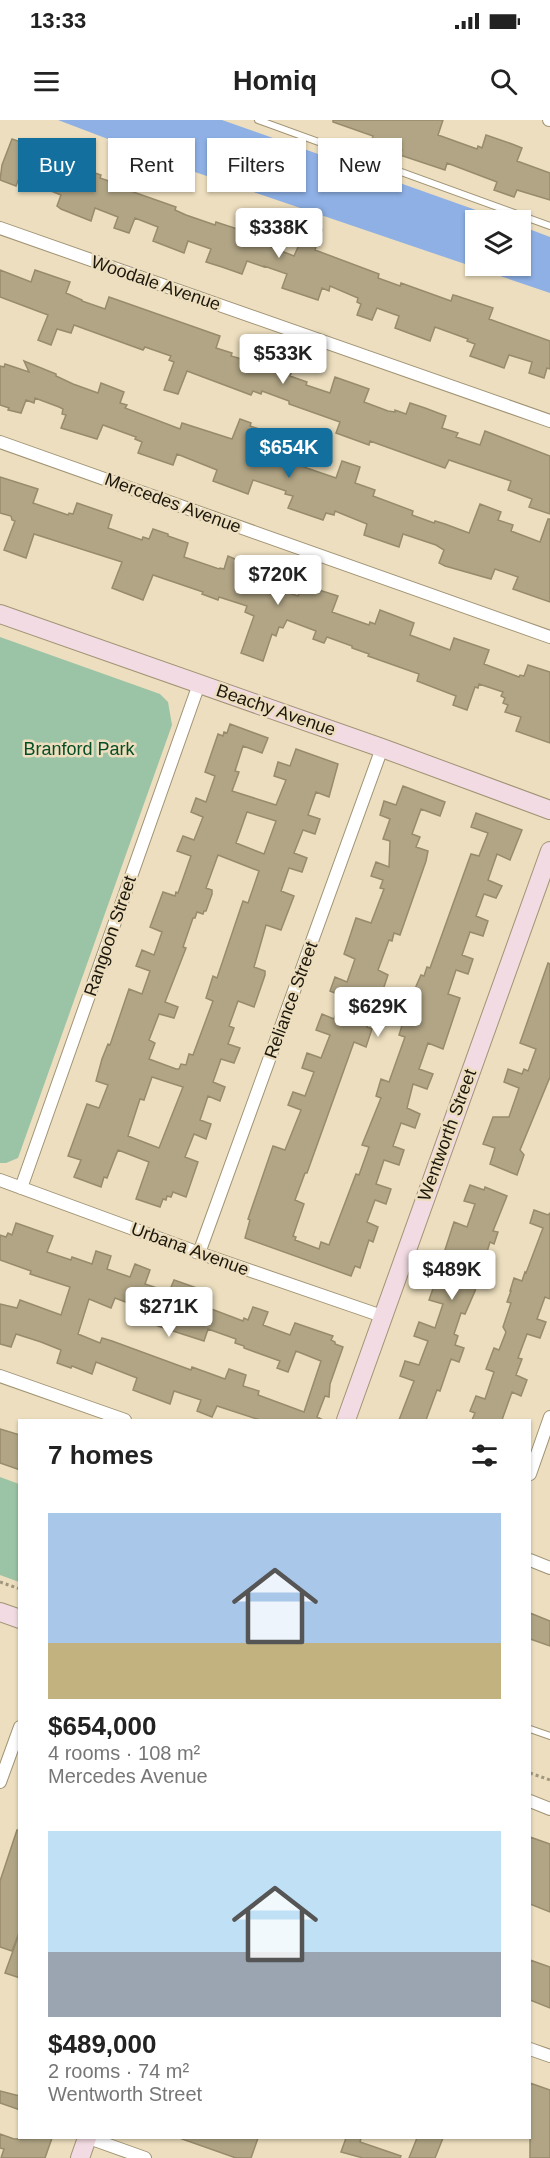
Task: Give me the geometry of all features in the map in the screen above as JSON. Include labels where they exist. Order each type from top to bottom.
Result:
[{"type":"street","name":"Woodale Avenue","points":[[0,228],[550,421]]},
{"type":"street","name":"Mercedes Avenue","points":[[0,442],[550,637]]},
{"type":"street","name":"Beachy Avenue","points":[[0,614],[382,748],[550,810]]},
{"type":"street","name":"Rangoon Street","points":[[21,1188],[199,684]]},
{"type":"street","name":"Reliance Street","points":[[199,1253],[382,748]]},
{"type":"street","name":"Wentworth Street","points":[[346,1419],[550,851]]},
{"type":"street","name":"Urbana Avenue","points":[[0,1180],[199,1253],[382,1316]]},
{"type":"street","points":[[0,1376],[122,1419]]},
{"type":"street","points":[[531,1471],[550,1417]]},
{"type":"street","points":[[531,1560],[550,1568]]},
{"type":"street","points":[[0,1612],[18,1618]]},
{"type":"street","points":[[0,1782],[18,1732]]},
{"type":"street","points":[[531,1801],[550,1809]]},
{"type":"street","points":[[531,2049],[550,2056]]},
{"type":"street","points":[[80,2158],[88,2139]]},
{"type":"street","points":[[91,2139],[145,2158]]},
{"type":"lane","points":[[258,120],[550,226]]},
{"type":"lane","points":[[531,1728],[550,1736]]},
{"type":"path","points":[[0,1582],[18,1588]]},
{"type":"path","points":[[531,1773],[550,1780]]},
{"type":"green space","name":"Branford Park","points":[[0,637],[160,694],[168,702],[172,725],[18,1158],[6,1163],[0,1163]]},
{"type":"green space","points":[[0,1477],[18,1484],[18,1582],[0,1575]]},
{"type":"water","points":[[58,120],[222,120],[273,138],[207,138],[207,176],[195,172],[195,138],[108,139]]},
{"type":"water","points":[[306,150],[318,154],[318,192],[402,192],[402,184],[476,210],[465,210],[465,264],[254,192],[306,192]]},
{"type":"water","points":[[531,230],[550,237],[550,293],[500,276],[531,276]]},
{"type":"building","points":[[333,120],[443,120],[438,135],[477,149],[478,146],[482,148],[486,135],[512,144],[522,148],[517,161],[550,173],[550,200],[517,190],[514,197],[494,190],[497,182],[447,163],[445,170],[402,156],[402,138],[372,138],[373,136],[333,122]]},
{"type":"building","points":[[12,139],[18,141],[16,186],[0,180],[2,165]]},
{"type":"building","points":[[96,173],[101,175],[100,178],[108,181],[108,192],[133,192],[176,207],[175,210],[215,225],[216,222],[250,233],[254,232],[256,227],[260,229],[265,216],[279,221],[271,247],[294,256],[308,225],[322,230],[315,250],[379,274],[378,278],[400,286],[401,283],[451,301],[453,295],[493,308],[489,319],[550,341],[550,369],[547,368],[544,378],[529,373],[532,362],[509,355],[504,368],[470,356],[475,344],[467,341],[468,339],[435,327],[430,341],[395,328],[399,316],[377,308],[372,320],[357,315],[361,304],[357,302],[358,298],[330,286],[329,291],[322,288],[318,300],[282,288],[287,274],[264,266],[247,261],[242,274],[206,262],[211,249],[188,241],[184,253],[153,241],[158,227],[135,218],[129,233],[114,228],[118,217],[95,208],[91,221],[57,206],[61,195],[54,192],[96,192]]},
{"type":"building","points":[[0,270],[31,282],[35,270],[70,282],[66,293],[82,301],[105,309],[109,297],[220,336],[216,348],[232,353],[231,356],[256,363],[261,349],[295,364],[290,376],[307,382],[306,385],[330,393],[335,377],[369,389],[364,402],[388,411],[395,412],[395,410],[406,414],[410,403],[425,408],[446,416],[442,428],[458,433],[456,437],[480,445],[485,431],[550,456],[550,514],[529,507],[532,499],[508,490],[511,481],[449,460],[445,468],[370,441],[369,445],[336,433],[340,422],[289,404],[289,401],[262,391],[261,394],[253,391],[251,395],[187,371],[178,394],[164,390],[174,362],[169,360],[171,356],[145,347],[143,350],[74,325],[71,333],[57,329],[51,345],[38,340],[48,315],[0,297]]},
{"type":"building","points":[[24,361],[98,393],[101,383],[124,392],[120,403],[127,405],[125,408],[180,429],[182,423],[232,439],[240,419],[251,423],[250,426],[268,432],[263,444],[295,456],[292,463],[336,478],[342,461],[360,467],[355,483],[375,490],[373,496],[413,511],[412,515],[434,523],[435,521],[469,533],[480,504],[501,512],[498,520],[513,525],[511,531],[540,542],[548,519],[550,519],[550,602],[513,589],[518,577],[495,569],[491,579],[439,563],[444,550],[436,545],[403,534],[399,547],[364,535],[367,524],[335,511],[334,515],[326,513],[323,520],[288,508],[293,496],[285,494],[286,491],[253,480],[248,494],[213,481],[217,470],[177,454],[173,465],[138,453],[142,442],[135,439],[136,437],[103,425],[97,439],[61,428],[66,415],[62,414],[63,409],[35,398],[34,403],[26,400],[21,413],[8,410],[9,408],[0,405],[0,366],[4,367],[5,364],[29,372]]},
{"type":"building","points":[[0,477],[38,489],[33,503],[68,515],[73,514],[77,503],[112,515],[108,528],[142,540],[143,537],[149,539],[153,529],[168,534],[168,536],[188,543],[184,557],[224,569],[228,556],[263,571],[259,583],[298,596],[303,585],[338,596],[332,612],[369,625],[370,622],[375,624],[380,610],[414,623],[410,635],[450,650],[454,638],[489,650],[484,664],[519,677],[524,676],[528,665],[550,672],[550,743],[516,731],[521,717],[505,712],[508,705],[503,703],[505,698],[501,696],[503,692],[479,684],[478,688],[475,687],[467,710],[453,705],[456,696],[417,681],[419,674],[368,656],[369,654],[352,648],[352,646],[327,637],[324,643],[313,639],[316,631],[287,620],[283,628],[279,627],[276,636],[272,634],[263,661],[241,653],[254,616],[245,612],[247,606],[219,597],[218,600],[202,594],[203,592],[153,575],[143,600],[112,588],[122,562],[34,534],[26,558],[4,550],[15,521],[11,516],[0,513]]},
{"type":"building","points":[[230,724],[268,738],[262,753],[243,746],[235,771],[239,772],[232,791],[276,805],[286,780],[274,776],[278,762],[290,766],[296,749],[338,764],[329,797],[316,792],[308,815],[320,819],[315,834],[303,830],[294,853],[307,858],[302,872],[289,868],[281,891],[294,896],[281,930],[266,925],[254,967],[265,971],[265,975],[254,1007],[238,1001],[229,1026],[234,1028],[228,1044],[240,1048],[234,1063],[221,1059],[213,1082],[225,1087],[220,1101],[208,1096],[200,1120],[211,1124],[206,1139],[194,1134],[185,1157],[198,1162],[186,1197],[173,1192],[171,1197],[167,1196],[166,1200],[163,1199],[160,1207],[136,1199],[149,1162],[118,1150],[101,1187],[74,1177],[81,1160],[68,1156],[87,1104],[99,1108],[108,1085],[96,1081],[102,1059],[108,1044],[110,1045],[129,989],[142,994],[150,971],[136,966],[142,950],[154,955],[162,932],[150,927],[163,892],[175,896],[176,892],[178,893],[191,856],[177,851],[183,836],[194,840],[203,817],[191,812],[196,798],[206,802],[215,776],[205,772],[218,734],[223,736],[224,732],[227,733]],"holes":[[[247,812],[276,821],[264,854],[236,843]],[[218,855],[259,871],[248,903],[243,901],[217,978],[213,976],[206,998],[213,1001],[193,1055],[189,1054],[186,1065],[181,1064],[179,1069],[176,1069],[149,1059],[155,1043],[149,1040],[159,1014],[174,1018],[178,1007],[165,1002],[186,948],[183,947],[193,918],[197,912],[203,914],[206,911],[212,894],[212,890],[206,888]],[[152,1077],[183,1087],[159,1148],[128,1136],[140,1099],[144,1100]]]},
{"type":"building","points":[[403,786],[445,802],[440,816],[421,809],[412,834],[420,837],[416,847],[428,851],[426,861],[400,935],[394,933],[392,941],[389,940],[378,970],[388,975],[367,1027],[372,1029],[366,1047],[354,1042],[295,1200],[304,1204],[293,1236],[296,1237],[295,1240],[319,1249],[321,1242],[329,1245],[356,1174],[359,1175],[369,1147],[362,1145],[381,1098],[376,1096],[381,1079],[389,1082],[405,1037],[399,1035],[410,1000],[421,975],[424,976],[427,967],[430,968],[471,854],[479,856],[488,833],[471,827],[476,813],[522,830],[510,860],[497,854],[488,880],[502,886],[496,898],[484,894],[476,916],[488,921],[483,936],[470,932],[462,955],[473,959],[468,974],[456,970],[448,994],[460,998],[443,1049],[428,1043],[419,1069],[433,1074],[427,1089],[413,1084],[407,1108],[420,1114],[415,1128],[401,1123],[393,1146],[404,1150],[399,1165],[384,1160],[376,1184],[391,1189],[386,1204],[375,1200],[367,1222],[378,1227],[373,1242],[369,1240],[360,1268],[355,1266],[351,1276],[245,1238],[250,1220],[248,1219],[273,1146],[285,1150],[301,1110],[288,1105],[293,1092],[305,1096],[314,1072],[302,1068],[307,1053],[321,1058],[330,1035],[316,1030],[322,1014],[334,1019],[342,996],[330,991],[335,977],[347,982],[355,959],[344,954],[356,918],[371,923],[384,889],[380,888],[383,880],[371,876],[376,862],[389,867],[390,841],[383,839],[390,819],[380,815],[384,801],[396,805]]},
{"type":"building","points":[[548,963],[550,964],[550,1077],[520,1150],[524,1155],[517,1175],[490,1164],[495,1148],[483,1144],[493,1117],[509,1117],[519,1088],[504,1082],[508,1069],[522,1074],[524,1069],[528,1071],[536,1049],[520,1043]]},
{"type":"building","points":[[470,1185],[484,1190],[485,1187],[507,1196],[493,1231],[498,1232],[494,1244],[490,1242],[487,1252],[484,1251],[475,1276],[479,1277],[475,1291],[465,1314],[461,1313],[454,1334],[458,1336],[455,1345],[464,1348],[459,1362],[451,1359],[440,1391],[437,1390],[426,1419],[399,1419],[414,1381],[400,1376],[405,1361],[419,1365],[428,1341],[414,1336],[419,1322],[435,1328],[443,1304],[429,1300],[435,1283],[445,1287],[453,1263],[442,1259],[454,1222],[467,1227],[475,1204],[464,1201]]},
{"type":"building","points":[[534,1210],[548,1215],[550,1213],[550,1299],[545,1297],[537,1319],[546,1322],[540,1338],[527,1334],[518,1358],[522,1359],[516,1375],[527,1380],[521,1396],[512,1392],[502,1419],[472,1419],[475,1413],[470,1411],[476,1396],[485,1399],[494,1372],[486,1369],[494,1348],[499,1350],[506,1332],[503,1327],[511,1303],[507,1302],[514,1278],[522,1281],[543,1228],[530,1223]]},
{"type":"building","points":[[16,1223],[53,1236],[47,1252],[71,1260],[72,1257],[92,1264],[96,1251],[111,1256],[107,1269],[130,1277],[135,1264],[150,1270],[145,1284],[169,1292],[174,1280],[211,1293],[206,1307],[243,1321],[244,1318],[248,1320],[253,1307],[268,1312],[263,1325],[290,1335],[295,1323],[333,1336],[331,1340],[343,1347],[330,1384],[329,1397],[325,1396],[317,1417],[321,1419],[257,1419],[217,1406],[212,1417],[197,1411],[201,1400],[174,1391],[170,1404],[133,1390],[137,1378],[96,1362],[92,1374],[57,1363],[61,1350],[41,1342],[16,1334],[11,1347],[0,1344],[0,1304],[17,1308],[20,1300],[61,1315],[70,1287],[30,1274],[31,1271],[0,1260],[0,1235],[6,1237],[8,1233],[12,1235]],"holes":[[[115,1298],[144,1309],[143,1312],[152,1315],[149,1323],[204,1341],[208,1329],[236,1339],[235,1343],[244,1348],[280,1361],[277,1368],[288,1372],[296,1351],[321,1361],[304,1412],[258,1395],[259,1391],[243,1386],[246,1375],[229,1369],[225,1379],[192,1367],[191,1370],[112,1341],[102,1338],[100,1343],[78,1334],[89,1299],[111,1308]]]},
{"type":"building","points":[[0,1429],[18,1434],[18,1469],[0,1463]]},
{"type":"building","points":[[531,1613],[550,1621],[550,1646],[531,1639]]},
{"type":"building","points":[[18,1830],[18,1935],[12,1951],[0,1947],[0,1881]]},
{"type":"building","points":[[531,1837],[550,1844],[550,1912],[531,1904]]},
{"type":"building","points":[[18,1937],[18,1977],[5,1973]]},
{"type":"building","points":[[531,1960],[550,1967],[550,2008],[531,2000]]},
{"type":"building","points":[[531,2083],[550,2090],[550,2158],[530,2158]]},
{"type":"building","points":[[0,2091],[18,2096],[18,2109],[0,2103]]},
{"type":"building","points":[[0,2134],[14,2139],[52,2139],[45,2158],[1,2158],[4,2149],[0,2148]]},
{"type":"building","points":[[182,2139],[258,2139],[251,2158],[236,2158]]},
{"type":"building","points":[[346,2139],[361,2139],[360,2142],[401,2156],[400,2158],[363,2158],[341,2152]]},
{"type":"building","points":[[417,2139],[443,2139],[435,2158],[409,2158]]}]
